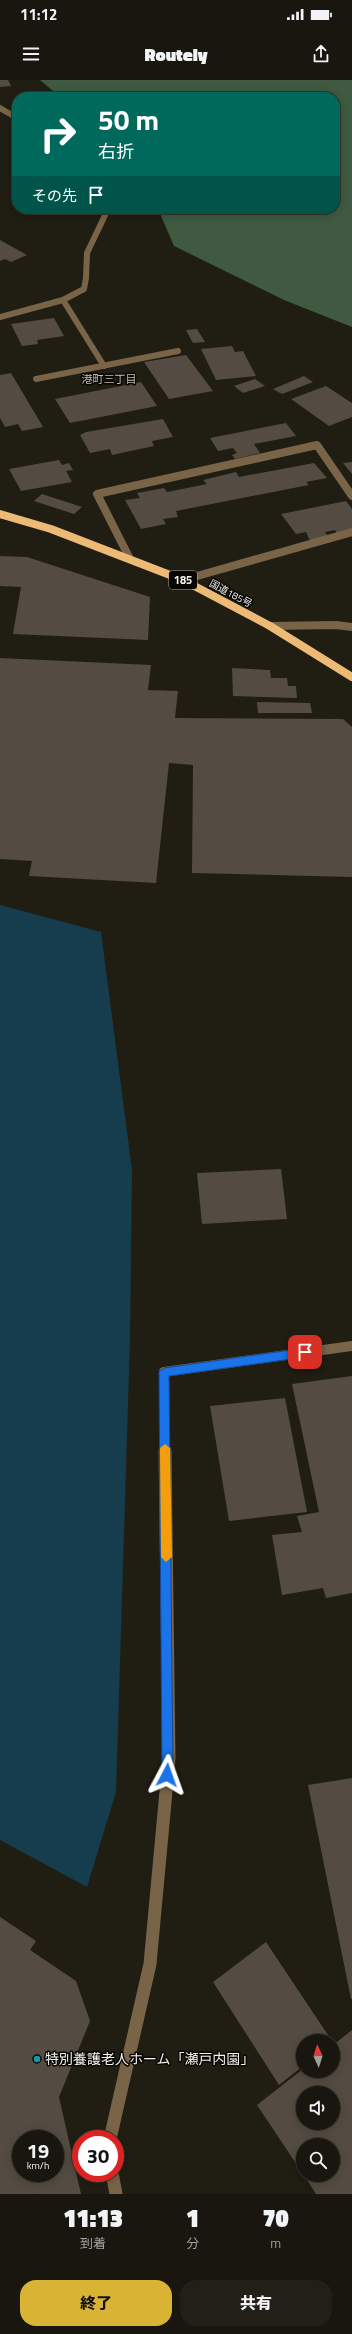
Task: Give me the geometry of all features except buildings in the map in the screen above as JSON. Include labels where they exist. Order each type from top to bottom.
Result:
[{"type":"highway","name":"国道185号","points":[[0,514],[51,530],[183,580],[270,626],[352,677]]},
{"type":"street","points":[[0,108],[12,115]]},
{"type":"street","points":[[0,317],[63,300],[84,289],[88,280],[87,250],[106,214]]},
{"type":"street","points":[[63,300],[104,366]]},
{"type":"street","points":[[36,379],[178,351]]},
{"type":"street","points":[[130,560],[97,494],[317,445],[352,496]]},
{"type":"street","points":[[183,580],[352,532]]},
{"type":"street","points":[[270,626],[336,625],[352,627]]},
{"type":"street","points":[[112,2130],[150,1964],[169,1759],[164,1372],[352,1346]]},
{"type":"street","points":[[114,2182],[116,2194]]},
{"type":"green space","points":[[40,80],[352,80],[352,327],[284,300],[174,246],[160,214],[340,214],[340,92],[54,92]]},
{"type":"water","points":[[0,905],[101,932],[132,1170],[130,1339],[116,1792],[87,1887],[0,1840]]},
{"type":"slow traffic","points":[[165,1448],[166,1557]]},
{"type":"place","name":"特別養護老人ホーム「瀬戸内園」","points":[[37,2059]]},
{"type":"district","name":"港町三丁目","points":[[109,379]]},
{"type":"route","points":[[167,1775],[169,1759],[164,1372],[305,1352]]}]
